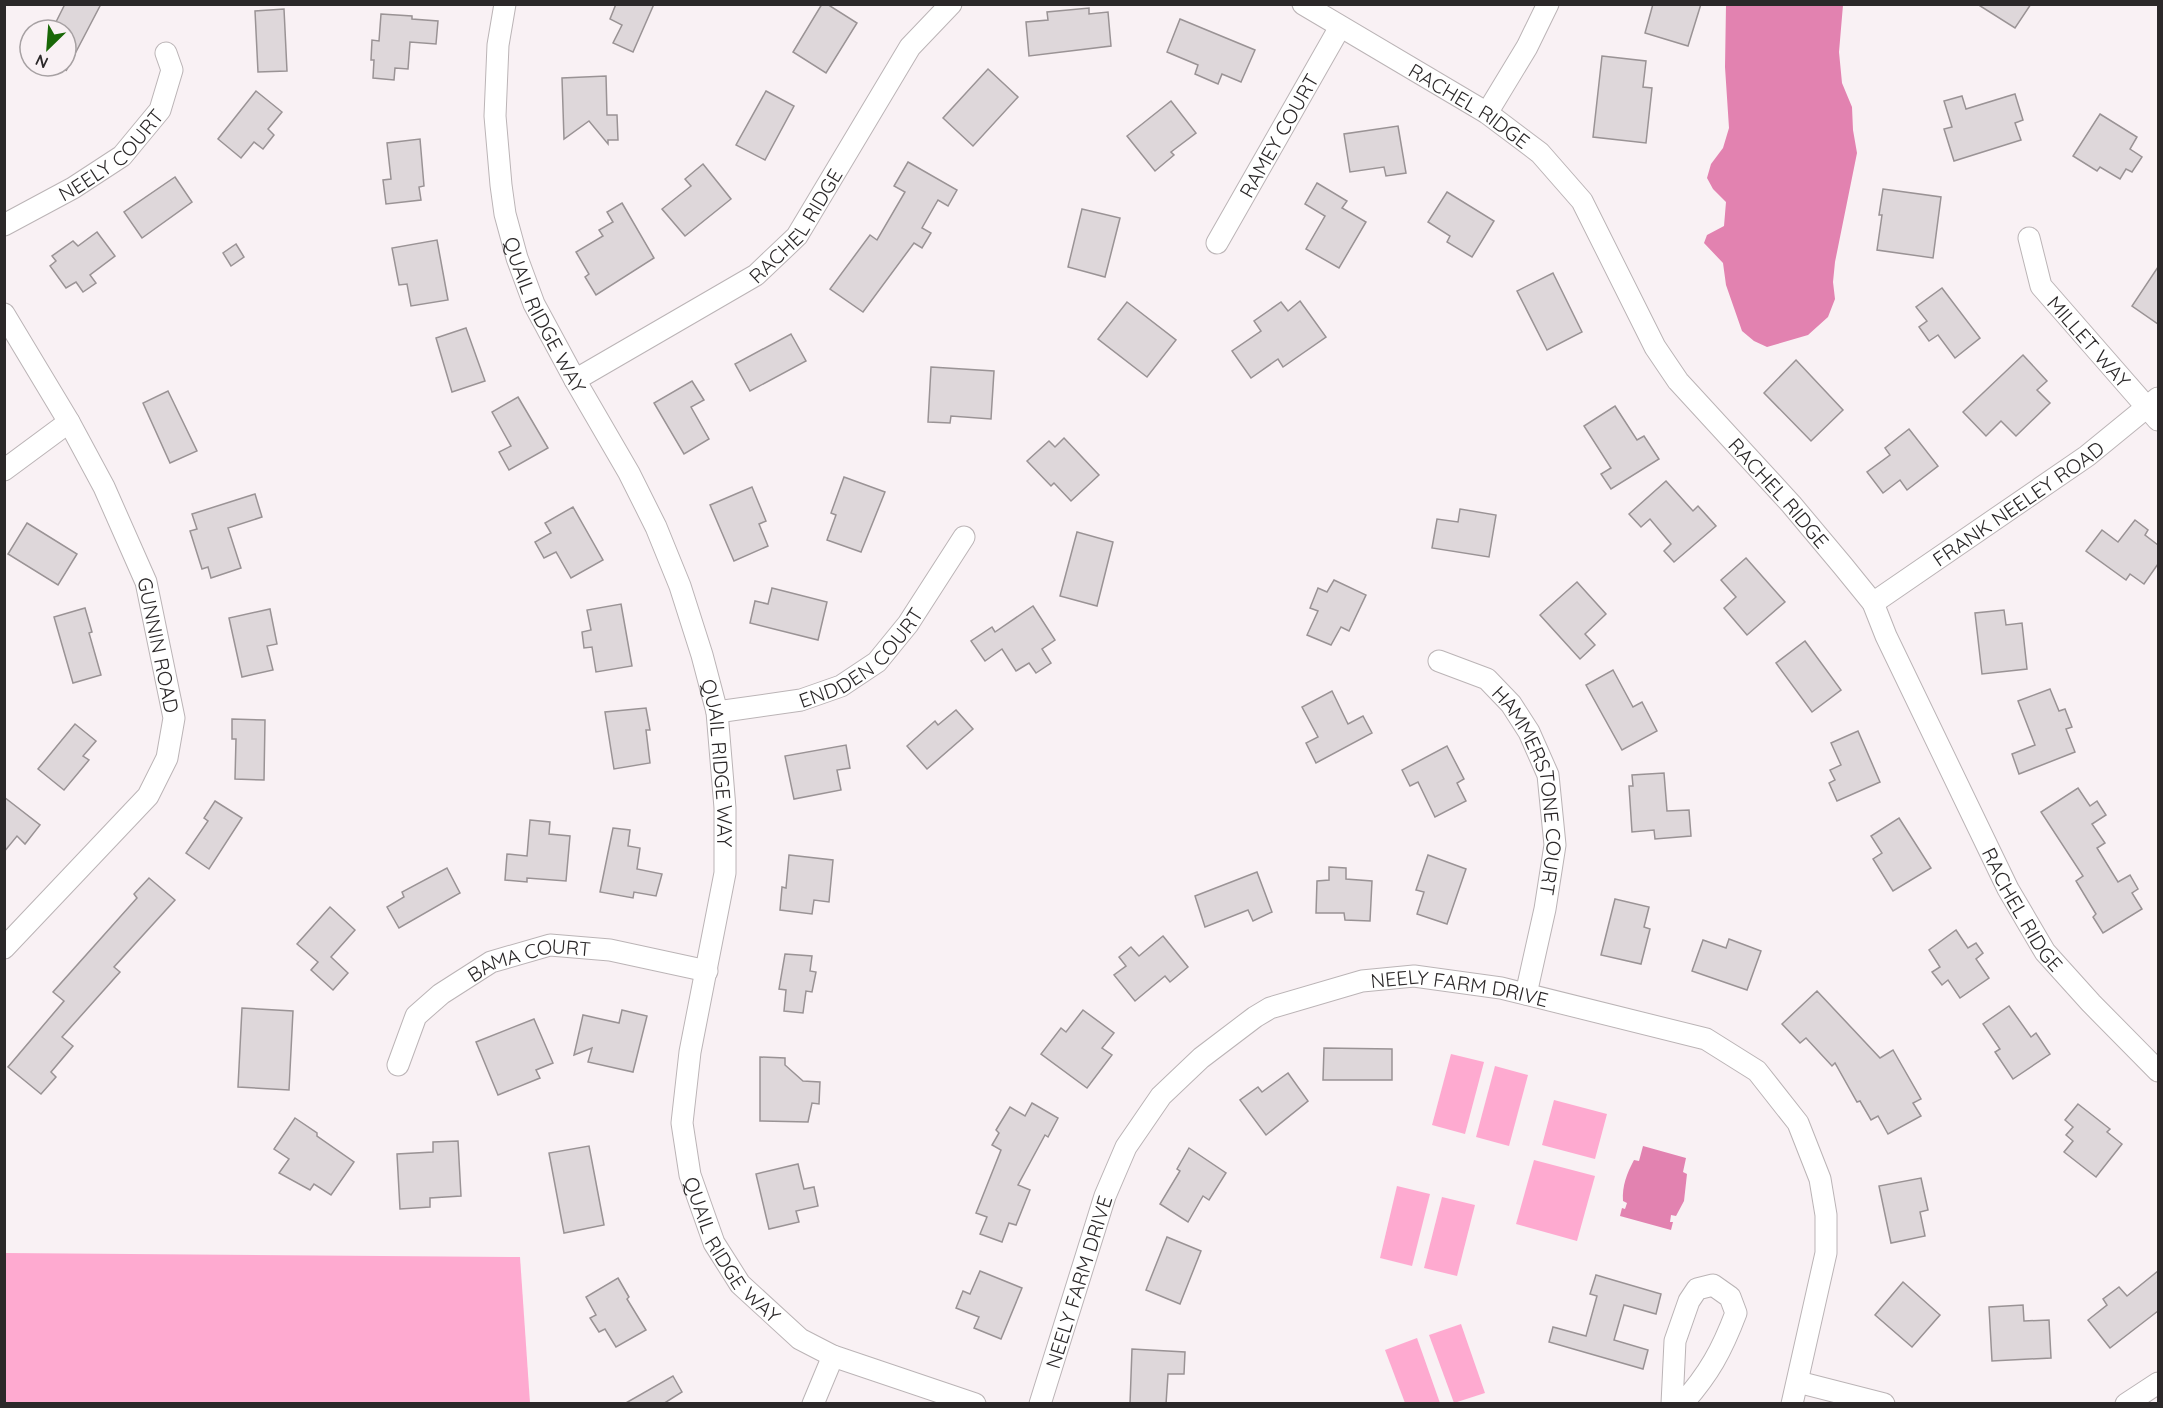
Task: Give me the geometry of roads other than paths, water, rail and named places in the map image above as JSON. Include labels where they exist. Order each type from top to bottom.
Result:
[{"type":"street","name":"QUAIL RIDGE WAY","points":[[505,4],[498,45],[495,88],[497,153],[506,214],[517,258],[534,304],[629,473],[656,527],[702,655],[717,712],[725,808],[725,873],[690,1052],[682,1123],[690,1175],[714,1243],[741,1284],[800,1339],[833,1356],[975,1404]]},
{"type":"street","name":"RACHEL RIDGE","points":[[575,380],[756,275],[797,236],[910,47],[951,4]]},
{"type":"street","name":"RACHEL RIDGE","points":[[1303,4],[1487,113],[1540,153],[1582,201],[1650,337],[1678,381],[1791,504],[1873,603],[1886,636],[2008,889],[2045,952],[2158,1071]]},
{"type":"street","points":[[1487,113],[1527,47],[1548,4]]},
{"type":"street","name":"RAMEY COURT","points":[[1216,243],[1340,27]]},
{"type":"street","name":"NEELY COURT","points":[[4,225],[73,188],[122,156],[160,110],[172,70],[166,53]]},
{"type":"street","name":"MILLET WAY","points":[[2029,238],[2041,286],[2155,409]]},
{"type":"street","name":"GUNNIN ROAD","points":[[4,314],[69,422],[104,486],[146,582],[174,718],[166,758],[148,796],[4,948]]},
{"type":"street","name":"FRANK NEELEY ROAD","points":[[1873,603],[2155,409]]},
{"type":"street","points":[[4,470],[69,422]]},
{"type":"street","name":"ENDDEN COURT","points":[[717,712],[801,700],[841,686],[877,662],[908,624],[964,537]]},
{"type":"street","name":"HAMMERSTONE COURT","points":[[1439,661],[1487,679],[1510,704],[1529,732],[1548,775],[1555,845],[1545,909],[1526,994]]},
{"type":"street","name":"BAMA COURT","points":[[398,1065],[416,1016],[441,994],[491,962],[550,945],[610,950],[707,971]]},
{"type":"street","name":"NEELY FARM DRIVE","points":[[1040,1404],[1105,1196],[1126,1147],[1161,1096],[1201,1058],[1270,1008],[1362,981],[1414,976],[1501,988],[1706,1039],[1757,1071],[1798,1123],[1820,1179],[1826,1215],[1826,1253],[1792,1404]]},
{"type":"street","points":[[1671,1404],[1676,1341],[1689,1301],[1697,1288],[1713,1285],[1730,1297],[1736,1312],[1725,1341],[1702,1381],[1682,1404]]},
{"type":"street","points":[[813,1404],[833,1356]]},
{"type":"street","points":[[1798,1382],[1884,1404]]},
{"type":"street","points":[[2126,1404],[2158,1383]]}]
